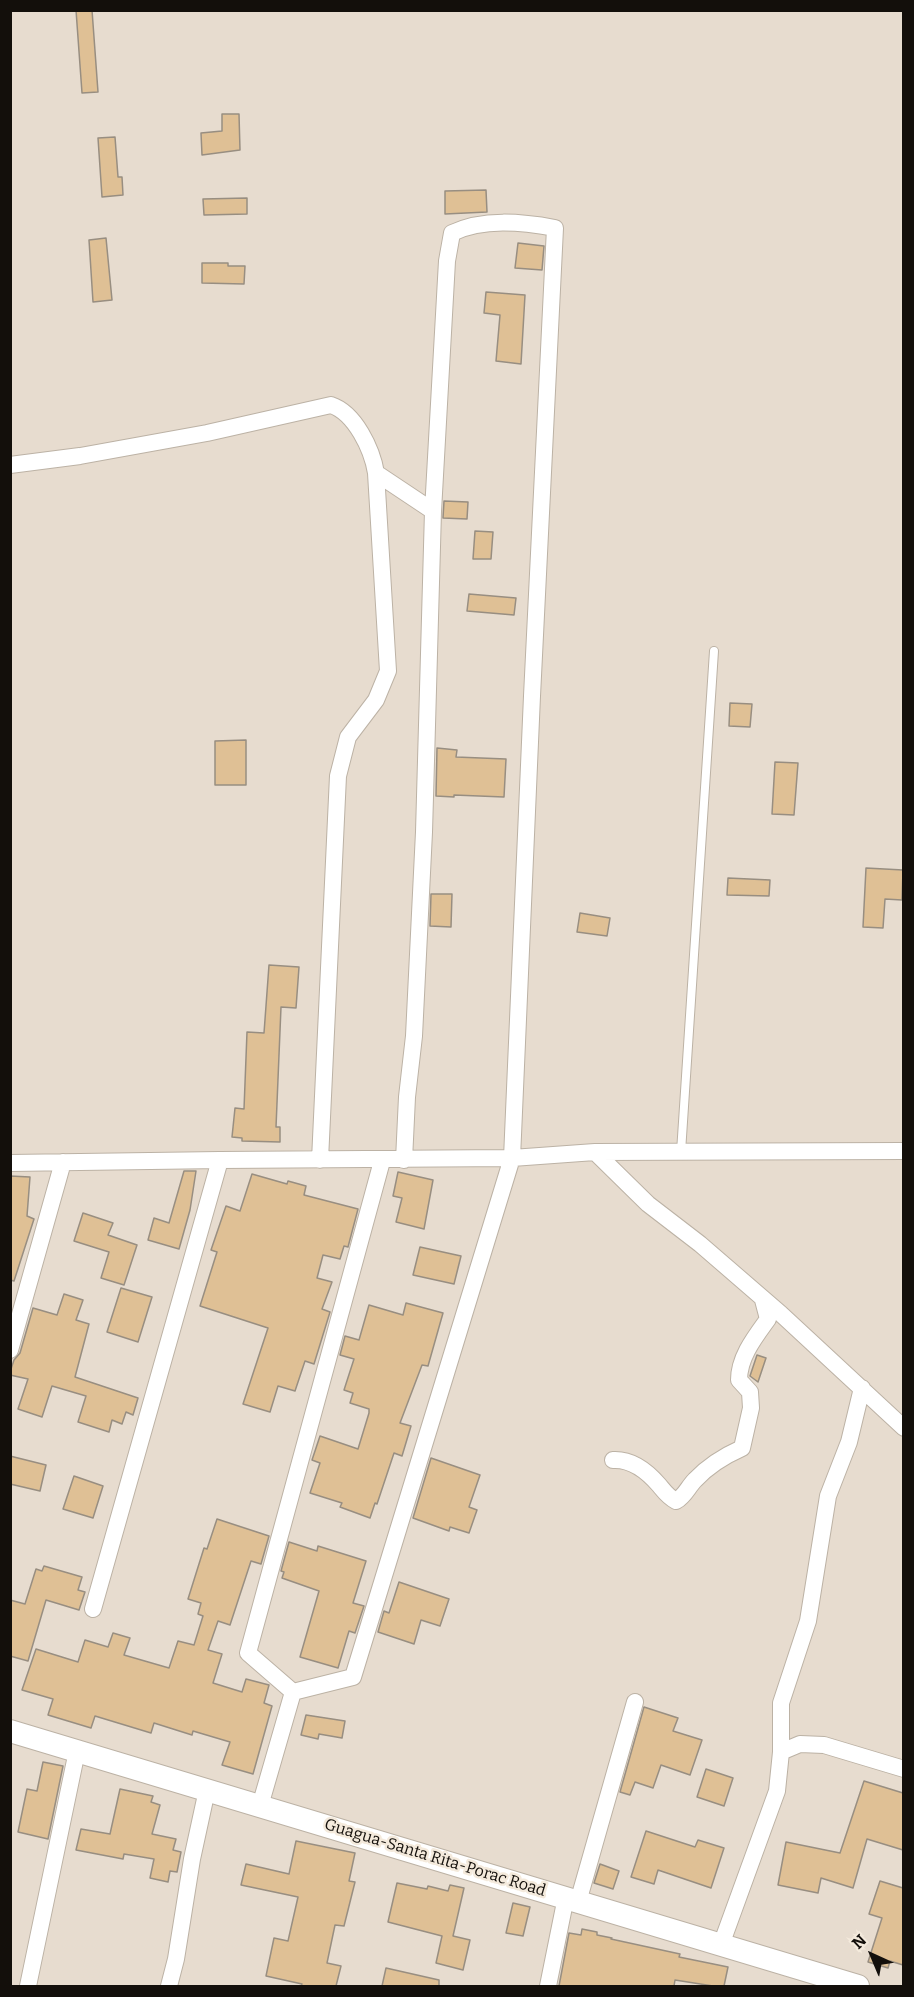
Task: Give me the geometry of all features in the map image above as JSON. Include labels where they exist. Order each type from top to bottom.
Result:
[{"type":"main road","name":"Guagua-Santa Rita-Porac Road","points":[[10,1731],[858,1986]]},
{"type":"street","points":[[293,1692],[353,1677],[512,1158],[532,684],[555,228],[501,222],[461,229],[452,233],[447,261],[433,511],[424,832],[414,1036],[406,1097],[404,1160]]},
{"type":"street","points":[[10,465],[80,456],[207,433],[331,405],[342,409],[366,442],[373,457],[376,473],[388,671],[376,700],[348,737],[338,776],[320,1160]]},
{"type":"street","points":[[376,473],[433,511]]},
{"type":"street","points":[[10,1163],[220,1160],[382,1161],[512,1158],[595,1152],[903,1151]]},
{"type":"street","points":[[595,1152],[648,1204],[700,1244],[862,1388],[903,1428]]},
{"type":"street","points":[[93,1609],[220,1160]]},
{"type":"street","points":[[293,1692],[248,1653],[382,1161]]},
{"type":"street","points":[[10,1350],[63,1162]]},
{"type":"street","points":[[613,1460],[624,1460],[636,1465],[653,1478],[669,1498],[676,1501],[683,1497],[694,1481],[719,1458],[742,1448],[751,1400],[750,1392],[739,1380],[747,1350],[768,1319],[763,1300]]},
{"type":"street","points":[[720,1945],[777,1791],[781,1752],[781,1703],[808,1621],[828,1496],[849,1442],[862,1388]]},
{"type":"street","points":[[260,1806],[293,1692]]},
{"type":"street","points":[[548,1986],[572,1900],[635,1702]]},
{"type":"street","points":[[781,1752],[800,1744],[824,1745],[903,1769]]},
{"type":"street","points":[[28,1986],[77,1751]]},
{"type":"street","points":[[169,1986],[207,1790]]},
{"type":"lane","points":[[681,1152],[714,651]]},
{"type":"building","points":[[76,10],[92,10],[98,92],[82,93]]},
{"type":"building","points":[[222,114],[239,114],[240,150],[202,155],[201,133],[222,131]]},
{"type":"building","points":[[115,137],[118,177],[122,177],[123,195],[102,197],[98,138]]},
{"type":"building","points":[[486,190],[487,212],[445,214],[445,191]]},
{"type":"building","points":[[247,198],[247,214],[204,215],[203,199]]},
{"type":"building","points":[[106,238],[112,300],[93,302],[89,240]]},
{"type":"building","points":[[518,243],[544,246],[542,270],[515,268]]},
{"type":"building","points":[[202,263],[228,263],[228,266],[245,266],[244,284],[202,283]]},
{"type":"building","points":[[486,292],[525,295],[521,364],[496,361],[500,315],[484,313]]},
{"type":"building","points":[[444,501],[468,502],[467,519],[443,518]]},
{"type":"building","points":[[475,531],[493,532],[491,559],[473,559]]},
{"type":"building","points":[[469,594],[516,598],[514,615],[467,611]]},
{"type":"building","points":[[730,703],[752,704],[750,727],[729,726]]},
{"type":"building","points":[[246,740],[246,785],[215,785],[215,741]]},
{"type":"building","points":[[437,748],[457,750],[456,757],[506,759],[504,797],[436,796]]},
{"type":"building","points":[[775,762],[798,763],[794,815],[772,814]]},
{"type":"building","points":[[866,868],[903,870],[902,900],[885,899],[883,928],[863,927]]},
{"type":"building","points":[[728,878],[770,880],[769,896],[727,895]]},
{"type":"building","points":[[431,894],[452,894],[451,927],[430,926]]},
{"type":"building","points":[[580,913],[610,918],[607,936],[577,932]]},
{"type":"building","points":[[269,965],[299,967],[296,1008],[281,1007],[276,1127],[280,1127],[280,1142],[242,1141],[242,1138],[232,1137],[235,1108],[244,1109],[247,1032],[264,1033]]},
{"type":"building","points":[[184,1171],[196,1171],[190,1210],[179,1249],[148,1240],[154,1218],[169,1223]]},
{"type":"building","points":[[398,1172],[433,1180],[424,1229],[396,1222],[402,1198],[393,1196]]},
{"type":"building","points":[[252,1174],[287,1184],[288,1181],[306,1186],[304,1195],[358,1209],[348,1247],[344,1246],[340,1259],[323,1255],[317,1278],[332,1282],[322,1309],[330,1312],[314,1364],[305,1361],[295,1391],[278,1386],[270,1412],[243,1404],[268,1328],[200,1306],[217,1252],[211,1250],[226,1206],[240,1211]]},
{"type":"building","points":[[10,1176],[30,1177],[27,1216],[34,1219],[14,1281],[10,1280]]},
{"type":"building","points":[[83,1213],[113,1223],[108,1235],[137,1245],[124,1285],[101,1278],[109,1252],[74,1241]]},
{"type":"building","points":[[420,1247],[461,1256],[454,1284],[413,1275]]},
{"type":"building","points":[[121,1288],[152,1297],[138,1342],[107,1332]]},
{"type":"building","points":[[64,1294],[83,1300],[76,1320],[89,1324],[75,1377],[138,1398],[133,1415],[126,1412],[122,1424],[112,1420],[109,1432],[78,1422],[86,1396],[52,1386],[42,1417],[18,1409],[28,1379],[10,1375],[10,1372],[14,1360],[20,1353],[33,1308],[57,1315]]},
{"type":"building","points":[[406,1303],[443,1313],[428,1366],[422,1365],[400,1423],[411,1426],[402,1456],[394,1453],[370,1518],[340,1507],[342,1503],[310,1493],[320,1463],[312,1460],[320,1436],[358,1449],[369,1413],[369,1409],[350,1403],[353,1393],[344,1390],[354,1359],[340,1355],[345,1336],[359,1340],[369,1305],[403,1315]]},
{"type":"building","points":[[757,1355],[766,1358],[758,1382],[750,1376]]},
{"type":"building","points":[[10,1456],[46,1465],[40,1491],[10,1484]]},
{"type":"building","points":[[431,1458],[480,1475],[469,1507],[477,1510],[469,1533],[450,1527],[449,1531],[413,1518]]},
{"type":"building","points":[[74,1476],[103,1486],[93,1518],[63,1509]]},
{"type":"building","points":[[217,1519],[269,1536],[261,1564],[251,1561],[230,1625],[218,1621],[208,1650],[222,1654],[213,1683],[242,1692],[246,1679],[269,1685],[264,1703],[272,1706],[253,1774],[222,1765],[230,1742],[193,1731],[192,1735],[154,1723],[151,1733],[95,1716],[91,1728],[48,1715],[53,1699],[22,1690],[36,1649],[78,1662],[85,1640],[108,1647],[113,1633],[130,1638],[124,1655],[169,1668],[178,1641],[194,1645],[203,1616],[198,1614],[201,1603],[188,1599],[204,1548],[207,1549]]},
{"type":"building","points":[[289,1542],[317,1551],[318,1546],[366,1561],[353,1603],[364,1606],[355,1633],[349,1631],[338,1668],[300,1657],[319,1591],[282,1578],[284,1572],[281,1571]]},
{"type":"building","points":[[44,1566],[82,1577],[78,1590],[85,1592],[79,1610],[46,1600],[28,1661],[10,1656],[10,1600],[25,1604],[36,1569],[42,1571]]},
{"type":"building","points":[[399,1582],[449,1599],[440,1626],[421,1620],[414,1644],[378,1632],[384,1611],[389,1613]]},
{"type":"building","points":[[644,1707],[678,1718],[673,1731],[702,1740],[690,1775],[661,1765],[653,1788],[635,1782],[630,1795],[620,1792]]},
{"type":"building","points":[[306,1715],[345,1721],[342,1738],[319,1734],[318,1739],[301,1735]]},
{"type":"building","points":[[43,1762],[63,1766],[48,1839],[18,1832],[27,1789],[37,1791]]},
{"type":"building","points":[[706,1769],[733,1778],[724,1806],[697,1797]]},
{"type":"building","points":[[864,1781],[903,1793],[903,1850],[867,1839],[853,1888],[821,1878],[818,1893],[778,1885],[786,1842],[840,1853]]},
{"type":"building","points":[[120,1789],[153,1796],[151,1802],[160,1805],[152,1834],[176,1839],[173,1850],[181,1852],[177,1872],[170,1871],[168,1882],[150,1878],[154,1859],[124,1854],[123,1859],[76,1850],[81,1829],[110,1834]]},
{"type":"building","points":[[646,1831],[695,1847],[698,1840],[724,1848],[711,1888],[658,1870],[654,1884],[631,1877]]},
{"type":"building","points":[[296,1841],[355,1853],[349,1881],[355,1882],[344,1926],[335,1925],[327,1963],[341,1966],[336,1986],[301,1986],[302,1984],[266,1976],[274,1938],[288,1941],[298,1897],[241,1885],[246,1864],[289,1874]]},
{"type":"building","points":[[600,1864],[619,1871],[613,1889],[594,1883]]},
{"type":"building","points":[[880,1881],[903,1888],[903,1965],[890,1961],[888,1968],[868,1962],[882,1918],[869,1914]]},
{"type":"building","points":[[397,1883],[427,1889],[428,1886],[448,1891],[450,1885],[464,1888],[453,1936],[470,1940],[463,1970],[436,1963],[442,1936],[388,1922]]},
{"type":"building","points":[[513,1903],[530,1907],[523,1936],[506,1933]]},
{"type":"building","points":[[582,1929],[597,1932],[597,1935],[611,1939],[680,1954],[679,1957],[728,1967],[724,1986],[675,1980],[674,1986],[559,1986],[569,1933],[581,1935]]},
{"type":"building","points":[[386,1968],[439,1980],[439,1986],[382,1986]]}]
